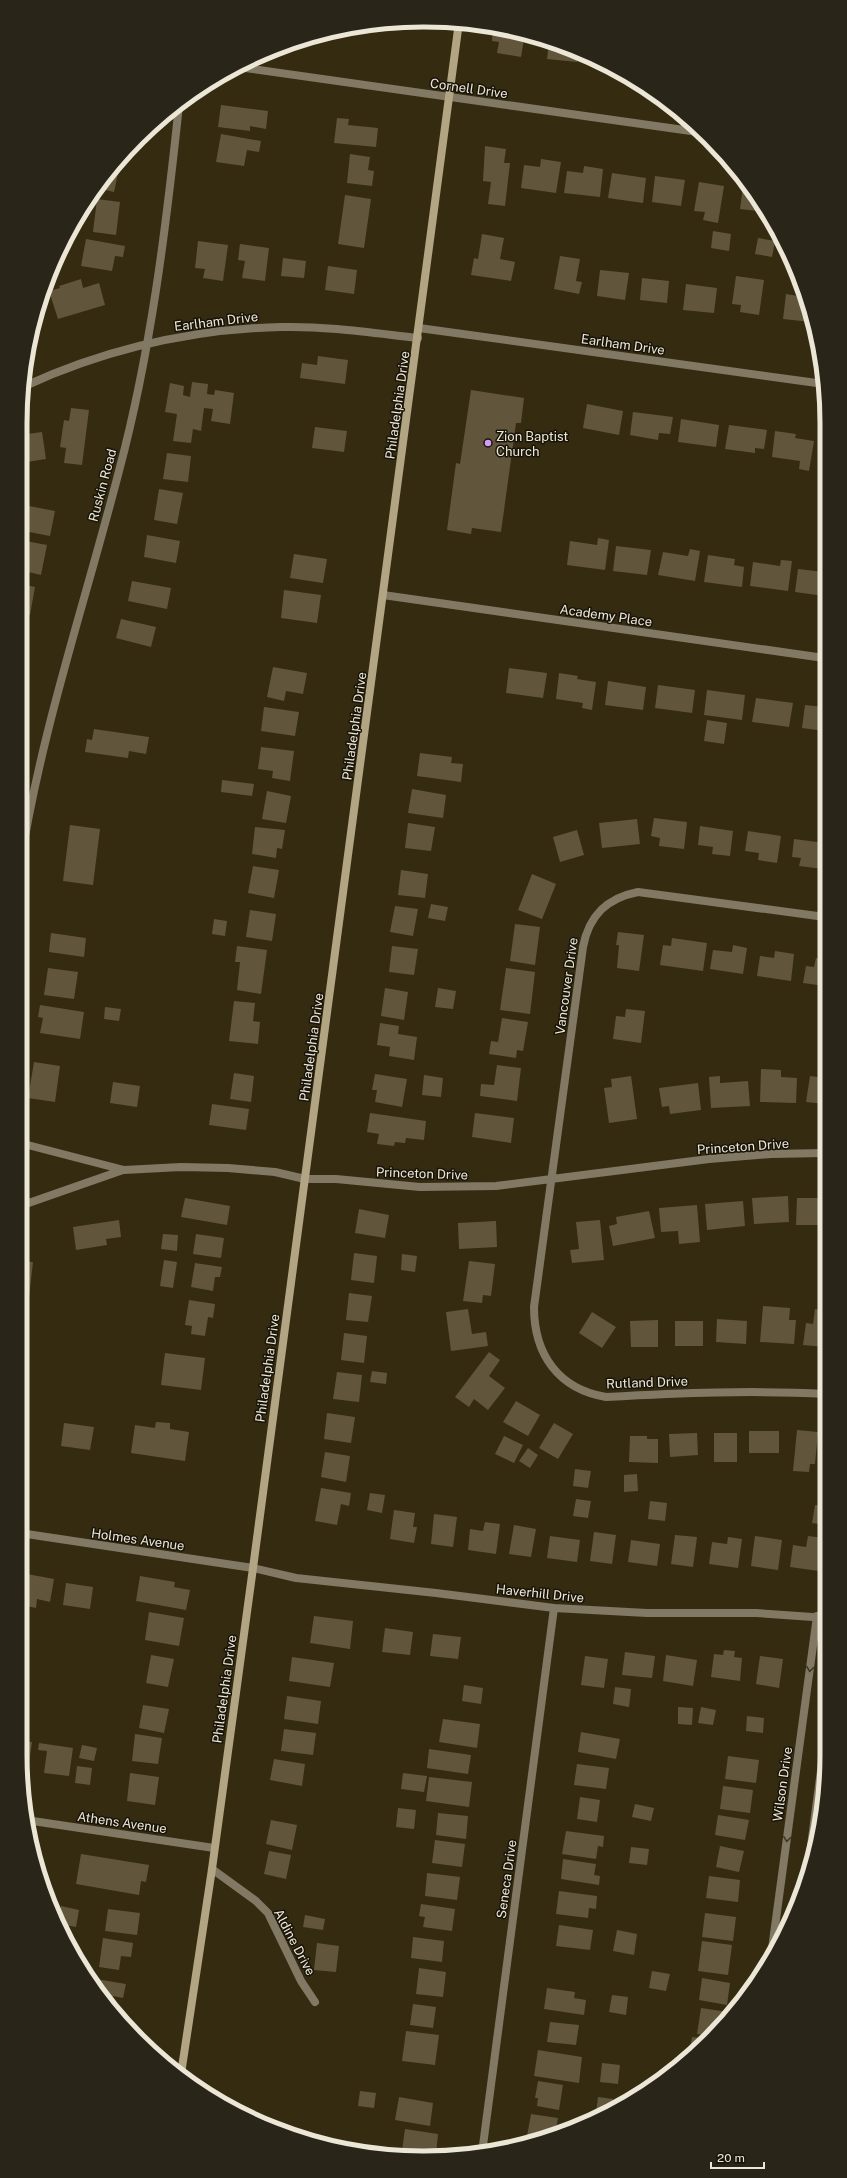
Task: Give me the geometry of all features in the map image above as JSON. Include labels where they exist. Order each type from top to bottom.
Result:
[{"type":"main road","name":"Philadelphia Drive","points":[[182,2069],[212,1870],[253,1568],[458,29]]},
{"type":"street","name":"Cornell Drive","points":[[247,68],[450,97],[688,128]]},
{"type":"street","name":"Ruskin Road","points":[[27,832],[48,728],[119,471],[146,344],[162,259],[178,112]]},
{"type":"street","name":"Earlham Drive","points":[[29,384],[98,356],[177,337],[235,329],[283,327],[330,328],[418,338]]},
{"type":"street","name":"Earlham Drive","points":[[419,328],[818,383]]},
{"type":"street","name":"Academy Place","points":[[383,595],[820,657]]},
{"type":"street","name":"Vancouver Drive","points":[[552,1179],[583,947],[591,922],[605,905],[628,894],[646,892],[820,916]]},
{"type":"street","name":"Princeton Drive","points":[[27,1145],[124,1170],[181,1167],[228,1168],[275,1172],[305,1179],[336,1179],[412,1186],[450,1187],[496,1186],[709,1159],[771,1154],[820,1153]]},
{"type":"street","points":[[27,1204],[124,1170]]},
{"type":"street","name":"Rutland Drive","points":[[552,1179],[534,1307],[534,1325],[539,1345],[547,1363],[565,1379],[584,1391],[606,1397],[711,1392],[773,1391],[820,1394]]},
{"type":"street","name":"Holmes Avenue","points":[[27,1534],[253,1568]]},
{"type":"street","name":"Haverhill Drive","points":[[253,1568],[296,1578],[436,1593],[554,1608],[647,1613],[756,1613],[820,1617]]},
{"type":"street","name":"Seneca Drive","points":[[483,2146],[554,1608]]},
{"type":"street","name":"Wilson Drive","points":[[773,1942],[817,1616]]},
{"type":"street","points":[[815,1818],[818,1793]]},
{"type":"street","name":"Athens Avenue","points":[[33,1821],[214,1848]]},
{"type":"street","name":"Aldine Drive","points":[[212,1870],[256,1901],[268,1913],[301,1981],[315,2002]]},
{"type":"building","points":[[493,33],[524,40],[521,57],[497,53],[499,42],[492,41]]},
{"type":"building","points":[[548,47],[577,58],[577,62],[547,59]]},
{"type":"building","points":[[221,105],[268,111],[266,129],[250,126],[250,131],[218,127]]},
{"type":"building","points":[[337,118],[349,119],[348,125],[378,128],[376,147],[334,143]]},
{"type":"building","points":[[221,134],[261,141],[259,152],[247,150],[244,166],[216,162]]},
{"type":"building","points":[[485,146],[506,149],[504,163],[510,163],[505,206],[488,204],[491,182],[483,181]]},
{"type":"building","points":[[350,154],[370,157],[368,170],[374,171],[372,186],[347,183]]},
{"type":"building","points":[[541,159],[561,162],[556,193],[521,188],[524,165],[540,167]]},
{"type":"building","points":[[584,166],[603,169],[600,197],[564,193],[567,171],[583,173]]},
{"type":"building","points":[[116,173],[118,173],[114,192],[104,190]]},
{"type":"building","points":[[612,173],[646,178],[643,203],[608,198]]},
{"type":"building","points":[[655,176],[685,180],[681,206],[652,202]]},
{"type":"building","points":[[699,182],[724,186],[718,223],[703,220],[705,212],[694,211]]},
{"type":"building","points":[[743,189],[758,211],[740,209]]},
{"type":"building","points":[[345,195],[371,199],[364,248],[338,244]]},
{"type":"building","points":[[97,199],[120,202],[116,235],[93,232]]},
{"type":"building","points":[[713,231],[731,234],[729,251],[711,248]]},
{"type":"building","points":[[482,234],[504,238],[500,259],[515,262],[511,281],[471,275],[474,258],[478,259]]},
{"type":"building","points":[[758,238],[775,241],[772,257],[755,254]]},
{"type":"building","points":[[86,239],[125,246],[123,257],[115,256],[112,271],[81,266]]},
{"type":"building","points":[[198,241],[228,245],[223,281],[203,278],[205,269],[195,268]]},
{"type":"building","points":[[240,244],[269,248],[265,281],[242,278],[245,261],[238,260]]},
{"type":"building","points":[[560,256],[580,259],[576,281],[582,282],[579,294],[554,289]]},
{"type":"building","points":[[283,258],[306,261],[304,278],[281,276]]},
{"type":"building","points":[[328,266],[357,270],[354,294],[325,290]]},
{"type":"building","points":[[600,270],[629,273],[625,300],[597,296]]},
{"type":"building","points":[[736,276],[764,280],[759,315],[740,312],[741,305],[732,304]]},
{"type":"building","points":[[642,278],[669,281],[667,303],[640,300]]},
{"type":"building","points":[[81,279],[83,288],[99,283],[105,305],[58,319],[49,292],[60,288],[59,286]]},
{"type":"building","points":[[686,284],[717,288],[714,313],[683,310]]},
{"type":"building","points":[[786,294],[798,296],[798,294],[806,321],[783,319]]},
{"type":"building","points":[[318,356],[348,360],[345,384],[300,378],[302,363],[317,365]]},
{"type":"building","points":[[192,382],[208,384],[207,394],[214,395],[215,390],[234,393],[230,424],[211,421],[213,409],[204,408],[201,431],[193,429],[191,443],[173,441],[177,414],[165,412],[170,383],[184,386],[183,395],[190,397]]},
{"type":"building","name":"Zion Baptist Church","points":[[471,390],[524,398],[521,423],[516,423],[501,532],[472,528],[471,534],[447,530],[456,463],[460,464]]},
{"type":"building","points":[[587,404],[623,411],[619,435],[583,428]]},
{"type":"building","points":[[71,408],[89,410],[82,465],[64,463],[66,448],[60,447],[64,420],[69,421]]},
{"type":"building","points":[[633,412],[673,417],[670,434],[659,433],[658,440],[630,435]]},
{"type":"building","points":[[681,419],[719,425],[716,447],[678,442]]},
{"type":"building","points":[[729,425],[767,430],[764,449],[755,448],[755,453],[725,449]]},
{"type":"building","points":[[315,427],[347,431],[344,452],[312,448]]},
{"type":"building","points":[[775,431],[796,434],[795,438],[814,441],[809,471],[799,469],[800,461],[772,457]]},
{"type":"building","points":[[42,432],[46,459],[27,462],[27,434]]},
{"type":"building","points":[[167,453],[191,456],[188,482],[163,479]]},
{"type":"building","points":[[159,489],[183,493],[177,524],[154,520]]},
{"type":"building","points":[[29,506],[55,511],[50,536],[27,532],[27,516]]},
{"type":"building","points":[[147,535],[180,541],[176,563],[144,557]]},
{"type":"building","points":[[598,538],[609,540],[605,570],[567,565],[570,541],[597,545]]},
{"type":"building","points":[[27,541],[47,545],[41,575],[27,572]]},
{"type":"building","points":[[616,546],[651,550],[647,575],[613,571]]},
{"type":"building","points":[[690,549],[700,551],[695,581],[658,575],[663,552],[688,556]]},
{"type":"building","points":[[294,554],[327,559],[323,583],[290,578]]},
{"type":"building","points":[[708,555],[735,559],[734,565],[744,567],[742,587],[704,582]]},
{"type":"building","points":[[781,560],[792,561],[788,591],[750,586],[753,562],[780,566]]},
{"type":"building","points":[[798,569],[820,572],[820,595],[795,592]]},
{"type":"building","points":[[132,581],[171,588],[167,609],[128,601]]},
{"type":"building","points":[[27,585],[35,587],[30,615],[27,614]]},
{"type":"building","points":[[284,590],[321,595],[317,623],[281,618]]},
{"type":"building","points":[[121,619],[156,627],[151,647],[116,638]]},
{"type":"building","points":[[273,667],[307,673],[303,694],[286,691],[284,701],[267,697]]},
{"type":"building","points":[[509,668],[547,673],[543,698],[506,693]]},
{"type":"building","points":[[559,673],[578,676],[577,679],[596,682],[592,710],[582,708],[583,703],[556,699]]},
{"type":"building","points":[[608,681],[646,687],[643,710],[605,705]]},
{"type":"building","points":[[658,685],[695,690],[692,713],[655,708]]},
{"type":"building","points":[[707,690],[745,695],[742,720],[704,715]]},
{"type":"building","points":[[756,698],[793,703],[789,727],[752,722]]},
{"type":"building","points":[[805,705],[820,707],[820,730],[802,728]]},
{"type":"building","points":[[264,707],[299,712],[295,736],[261,731]]},
{"type":"building","points":[[707,720],[727,723],[724,744],[704,741]]},
{"type":"building","points":[[94,729],[149,737],[146,754],[129,751],[128,758],[85,752],[87,739],[92,740]]},
{"type":"building","points":[[261,747],[294,751],[290,781],[272,778],[273,771],[258,769]]},
{"type":"building","points":[[420,753],[452,757],[451,763],[463,764],[461,782],[417,776]]},
{"type":"building","points":[[222,780],[254,784],[252,796],[221,792]]},
{"type":"building","points":[[412,789],[446,795],[443,818],[408,813]]},
{"type":"building","points":[[267,791],[291,796],[286,823],[262,819]]},
{"type":"building","points":[[654,818],[687,822],[684,849],[659,846],[660,838],[651,836]]},
{"type":"building","points":[[637,819],[640,844],[602,848],[599,823]]},
{"type":"building","points":[[408,823],[435,827],[431,851],[405,848]]},
{"type":"building","points":[[70,825],[100,829],[93,885],[63,881]]},
{"type":"building","points":[[700,826],[733,831],[730,856],[712,854],[713,847],[698,845]]},
{"type":"building","points":[[255,827],[285,830],[282,849],[277,848],[276,858],[252,854]]},
{"type":"building","points":[[577,830],[584,855],[560,862],[553,837]]},
{"type":"building","points":[[748,831],[781,836],[777,863],[758,860],[759,853],[745,851]]},
{"type":"building","points":[[794,839],[820,842],[820,869],[799,866],[801,858],[792,857]]},
{"type":"building","points":[[253,866],[279,870],[274,898],[248,893]]},
{"type":"building","points":[[401,870],[428,874],[425,898],[398,895]]},
{"type":"building","points":[[532,874],[556,884],[542,919],[518,910]]},
{"type":"building","points":[[431,904],[448,907],[445,921],[428,918]]},
{"type":"building","points":[[395,906],[418,909],[413,936],[390,932]]},
{"type":"building","points":[[250,910],[276,914],[272,941],[246,937]]},
{"type":"building","points":[[214,919],[227,921],[225,936],[212,934]]},
{"type":"building","points":[[515,924],[540,927],[535,965],[510,961]]},
{"type":"building","points":[[618,932],[644,935],[639,971],[617,968],[619,945],[616,945]]},
{"type":"building","points":[[51,933],[86,938],[84,957],[49,952]]},
{"type":"building","points":[[672,938],[707,943],[703,971],[660,965],[663,945],[671,946]]},
{"type":"building","points":[[733,945],[747,948],[743,974],[710,969],[713,950],[732,952]]},
{"type":"building","points":[[237,946],[267,950],[261,994],[237,990],[240,962],[235,962]]},
{"type":"building","points":[[392,946],[418,949],[414,975],[389,972]]},
{"type":"building","points":[[775,951],[794,954],[791,981],[757,976],[760,956],[774,958]]},
{"type":"building","points":[[816,958],[820,959],[820,985],[803,983],[806,966],[814,967]]},
{"type":"building","points":[[48,968],[78,972],[74,999],[44,995]]},
{"type":"building","points":[[506,968],[535,972],[530,1014],[500,1010]]},
{"type":"building","points":[[385,988],[408,992],[404,1020],[381,1016]]},
{"type":"building","points":[[438,988],[456,991],[453,1009],[435,1007]]},
{"type":"building","points":[[234,1001],[255,1003],[253,1021],[260,1022],[258,1044],[229,1041]]},
{"type":"building","points":[[40,1005],[84,1012],[80,1039],[40,1033],[43,1018],[38,1017]]},
{"type":"building","points":[[105,1007],[121,1009],[119,1021],[104,1019]]},
{"type":"building","points":[[626,1009],[645,1011],[641,1043],[613,1039],[616,1016],[625,1017]]},
{"type":"building","points":[[502,1018],[528,1022],[523,1051],[517,1050],[516,1058],[489,1054],[491,1041],[498,1042]]},
{"type":"building","points":[[380,1023],[399,1026],[398,1034],[417,1037],[414,1060],[389,1056],[390,1047],[377,1045]]},
{"type":"building","points":[[34,1062],[60,1066],[55,1102],[28,1098]]},
{"type":"building","points":[[497,1065],[521,1068],[517,1101],[480,1096],[481,1084],[494,1085]]},
{"type":"building","points":[[761,1069],[781,1070],[781,1077],[797,1078],[796,1103],[760,1102]]},
{"type":"building","points":[[234,1073],[254,1076],[251,1102],[230,1099]]},
{"type":"building","points":[[375,1074],[407,1079],[402,1107],[375,1102],[377,1090],[372,1090]]},
{"type":"building","points":[[424,1075],[443,1078],[441,1097],[422,1095]]},
{"type":"building","points":[[631,1076],[637,1119],[609,1123],[604,1088],[612,1087],[611,1079]]},
{"type":"building","points":[[720,1076],[720,1083],[748,1081],[750,1106],[711,1108],[709,1077]]},
{"type":"building","points":[[810,1076],[820,1077],[820,1103],[806,1102]]},
{"type":"building","points":[[113,1082],[140,1086],[137,1107],[110,1103]]},
{"type":"building","points":[[698,1083],[701,1110],[670,1114],[669,1106],[662,1107],[659,1088]]},
{"type":"building","points":[[212,1104],[249,1109],[246,1130],[209,1125]]},
{"type":"building","points":[[370,1113],[426,1121],[424,1140],[406,1138],[405,1143],[395,1142],[394,1146],[377,1144],[379,1134],[367,1132]]},
{"type":"building","points":[[475,1113],[514,1118],[511,1143],[472,1137]]},
{"type":"building","points":[[788,1196],[789,1222],[754,1224],[752,1198]]},
{"type":"building","points":[[185,1198],[230,1206],[227,1225],[181,1217]]},
{"type":"building","points":[[797,1198],[820,1198],[820,1225],[796,1225]]},
{"type":"building","points":[[743,1201],[745,1226],[707,1230],[705,1204]]},
{"type":"building","points":[[697,1205],[700,1242],[679,1244],[678,1231],[661,1232],[659,1208]]},
{"type":"building","points":[[359,1209],[389,1215],[385,1238],[355,1233]]},
{"type":"building","points":[[649,1211],[655,1238],[613,1246],[609,1226],[617,1224],[616,1217]]},
{"type":"building","points":[[119,1220],[121,1237],[106,1239],[107,1245],[76,1250],[73,1227]]},
{"type":"building","points":[[600,1220],[604,1260],[572,1263],[570,1250],[579,1249],[576,1222]]},
{"type":"building","points":[[496,1221],[497,1247],[459,1249],[458,1223]]},
{"type":"building","points":[[163,1234],[178,1235],[177,1251],[161,1249]]},
{"type":"building","points":[[196,1234],[224,1238],[221,1258],[193,1254]]},
{"type":"building","points":[[354,1253],[377,1256],[374,1283],[351,1280]]},
{"type":"building","points":[[402,1254],[417,1256],[415,1272],[401,1270]]},
{"type":"building","points":[[164,1260],[177,1262],[173,1288],[160,1286]]},
{"type":"building","points":[[469,1261],[495,1264],[491,1296],[483,1295],[482,1303],[463,1301]]},
{"type":"building","points":[[27,1262],[33,1262],[29,1298],[27,1298]]},
{"type":"building","points":[[195,1263],[222,1267],[220,1277],[215,1277],[213,1291],[191,1287]]},
{"type":"building","points":[[349,1293],[372,1296],[368,1322],[346,1320]]},
{"type":"building","points":[[189,1300],[215,1304],[213,1318],[208,1317],[205,1336],[191,1334],[192,1326],[185,1325]]},
{"type":"building","points":[[763,1306],[790,1308],[789,1320],[796,1320],[794,1344],[760,1342]]},
{"type":"building","points":[[468,1309],[472,1334],[486,1332],[488,1346],[451,1351],[446,1312]]},
{"type":"building","points":[[815,1309],[820,1310],[820,1346],[803,1345],[806,1323],[813,1324]]},
{"type":"building","points":[[592,1312],[616,1327],[602,1348],[579,1333]]},
{"type":"building","points":[[717,1319],[747,1321],[746,1344],[716,1342]]},
{"type":"building","points":[[658,1320],[658,1347],[631,1347],[630,1321]]},
{"type":"building","points":[[675,1321],[703,1321],[703,1346],[675,1346]]},
{"type":"building","points":[[344,1333],[367,1336],[364,1363],[341,1360]]},
{"type":"building","points":[[489,1352],[500,1360],[489,1376],[505,1388],[488,1410],[474,1399],[469,1407],[455,1397]]},
{"type":"building","points":[[165,1353],[205,1358],[201,1390],[161,1385]]},
{"type":"building","points":[[372,1371],[387,1373],[386,1384],[370,1382]]},
{"type":"building","points":[[337,1372],[362,1375],[359,1402],[333,1399]]},
{"type":"building","points":[[516,1401],[540,1415],[528,1436],[503,1422]]},
{"type":"building","points":[[327,1413],[355,1417],[351,1443],[324,1439]]},
{"type":"building","points":[[156,1422],[170,1423],[170,1429],[189,1432],[185,1461],[131,1453],[135,1425],[155,1428]]},
{"type":"building","points":[[64,1423],[94,1427],[90,1450],[61,1446]]},
{"type":"building","points":[[554,1423],[573,1434],[558,1459],[539,1448]]},
{"type":"building","points":[[797,1430],[818,1432],[815,1464],[810,1464],[809,1472],[793,1471]]},
{"type":"building","points":[[749,1431],[779,1431],[779,1453],[749,1453]]},
{"type":"building","points":[[697,1433],[698,1455],[670,1457],[669,1434]]},
{"type":"building","points":[[714,1433],[737,1433],[737,1462],[714,1462]]},
{"type":"building","points":[[504,1436],[523,1445],[514,1463],[495,1454]]},
{"type":"building","points":[[630,1436],[647,1436],[647,1439],[658,1439],[658,1463],[629,1462]]},
{"type":"building","points":[[528,1448],[538,1455],[530,1468],[519,1461]]},
{"type":"building","points":[[325,1452],[350,1456],[346,1482],[321,1477]]},
{"type":"building","points":[[575,1469],[591,1471],[588,1488],[573,1486]]},
{"type":"building","points":[[637,1474],[638,1491],[624,1492],[624,1475]]},
{"type":"building","points":[[321,1488],[351,1493],[349,1506],[341,1504],[337,1525],[315,1521]]},
{"type":"building","points":[[370,1493],[385,1495],[382,1513],[367,1510]]},
{"type":"building","points":[[576,1499],[591,1501],[588,1518],[573,1516]]},
{"type":"building","points":[[650,1501],[667,1503],[665,1521],[648,1519]]},
{"type":"building","points":[[815,1505],[820,1505],[820,1524],[812,1523]]},
{"type":"building","points":[[394,1510],[415,1513],[413,1527],[417,1527],[414,1543],[390,1539]]},
{"type":"building","points":[[434,1514],[457,1517],[453,1547],[431,1544]]},
{"type":"building","points":[[485,1522],[500,1524],[496,1554],[468,1550],[470,1529],[483,1531]]},
{"type":"building","points":[[514,1525],[536,1529],[531,1557],[509,1554]]},
{"type":"building","points":[[594,1532],[616,1535],[612,1564],[590,1561]]},
{"type":"building","points":[[675,1535],[697,1537],[693,1567],[671,1564]]},
{"type":"building","points":[[550,1536],[580,1540],[577,1562],[547,1558]]},
{"type":"building","points":[[755,1536],[782,1540],[778,1570],[751,1566]]},
{"type":"building","points":[[808,1536],[820,1538],[819,1571],[790,1567],[793,1545],[806,1547]]},
{"type":"building","points":[[728,1537],[742,1539],[738,1568],[709,1564],[712,1542],[727,1544]]},
{"type":"building","points":[[631,1540],[660,1544],[657,1566],[628,1562]]},
{"type":"building","points":[[27,1574],[54,1579],[50,1602],[37,1599],[36,1608],[27,1606]]},
{"type":"building","points":[[140,1576],[175,1582],[174,1587],[190,1590],[186,1610],[136,1601]]},
{"type":"building","points":[[66,1583],[93,1587],[90,1609],[63,1605]]},
{"type":"building","points":[[149,1612],[184,1618],[179,1646],[145,1640]]},
{"type":"building","points":[[314,1616],[353,1621],[350,1649],[310,1643]]},
{"type":"building","points":[[385,1628],[413,1632],[410,1655],[382,1652]]},
{"type":"building","points":[[433,1634],[461,1637],[458,1659],[430,1656]]},
{"type":"building","points":[[724,1650],[735,1651],[734,1657],[742,1658],[740,1681],[711,1677],[714,1654],[723,1655]]},
{"type":"building","points":[[625,1652],[655,1656],[652,1678],[622,1675]]},
{"type":"building","points":[[151,1655],[174,1659],[168,1687],[146,1683]]},
{"type":"building","points":[[666,1655],[697,1660],[693,1686],[663,1681]]},
{"type":"building","points":[[585,1656],[608,1659],[604,1688],[581,1685]]},
{"type":"building","points":[[760,1656],[783,1659],[779,1688],[756,1684]]},
{"type":"building","points":[[292,1657],[334,1663],[330,1687],[289,1681]]},
{"type":"building","points":[[464,1685],[483,1688],[481,1704],[462,1701]]},
{"type":"building","points":[[615,1687],[631,1689],[629,1707],[613,1704]]},
{"type":"building","points":[[287,1696],[321,1701],[318,1724],[284,1719]]},
{"type":"building","points":[[143,1705],[169,1709],[164,1733],[139,1728]]},
{"type":"building","points":[[678,1707],[693,1708],[692,1725],[678,1724]]},
{"type":"building","points":[[701,1707],[716,1710],[713,1725],[698,1723]]},
{"type":"building","points":[[747,1716],[764,1718],[763,1733],[746,1731]]},
{"type":"building","points":[[443,1719],[480,1724],[477,1748],[439,1742]]},
{"type":"building","points":[[284,1729],[316,1733],[313,1755],[281,1751]]},
{"type":"building","points":[[581,1732],[620,1739],[616,1759],[578,1752]]},
{"type":"building","points":[[135,1734],[162,1738],[158,1764],[132,1761]]},
{"type":"building","points":[[27,1742],[32,1742],[28,1770],[27,1754]]},
{"type":"building","points":[[39,1743],[73,1748],[69,1776],[44,1773],[47,1751],[38,1750]]},
{"type":"building","points":[[82,1745],[97,1748],[94,1761],[79,1758]]},
{"type":"building","points":[[429,1749],[471,1755],[468,1774],[427,1768]]},
{"type":"building","points":[[728,1756],[759,1760],[756,1783],[725,1779]]},
{"type":"building","points":[[274,1759],[305,1764],[302,1786],[270,1780]]},
{"type":"building","points":[[577,1764],[609,1768],[606,1789],[574,1785]]},
{"type":"building","points":[[77,1766],[92,1768],[90,1785],[75,1783]]},
{"type":"building","points":[[130,1773],[159,1777],[155,1805],[127,1801]]},
{"type":"building","points":[[403,1773],[427,1776],[424,1792],[401,1789]]},
{"type":"building","points":[[429,1777],[472,1782],[469,1807],[426,1801]]},
{"type":"building","points":[[723,1786],[753,1790],[750,1813],[720,1809]]},
{"type":"building","points":[[580,1797],[600,1800],[597,1822],[577,1819]]},
{"type":"building","points":[[635,1804],[654,1808],[651,1821],[632,1817]]},
{"type":"building","points":[[398,1808],[416,1810],[414,1829],[396,1827]]},
{"type":"building","points":[[438,1813],[468,1816],[466,1839],[436,1835]]},
{"type":"building","points":[[718,1815],[749,1820],[745,1840],[715,1835]]},
{"type":"building","points":[[271,1820],[297,1825],[292,1850],[266,1844]]},
{"type":"building","points":[[566,1831],[604,1836],[603,1847],[598,1846],[596,1859],[562,1854]]},
{"type":"building","points":[[435,1840],[465,1844],[462,1867],[432,1863]]},
{"type":"building","points":[[720,1846],[744,1851],[739,1872],[716,1867]]},
{"type":"building","points":[[631,1847],[649,1849],[647,1865],[629,1863]]},
{"type":"building","points":[[269,1851],[291,1855],[286,1879],[264,1874]]},
{"type":"building","points":[[81,1854],[149,1865],[146,1882],[141,1881],[139,1895],[76,1884]]},
{"type":"building","points":[[563,1859],[596,1864],[594,1875],[600,1876],[599,1885],[561,1879]]},
{"type":"building","points":[[427,1873],[460,1877],[457,1900],[425,1896]]},
{"type":"building","points":[[709,1876],[740,1880],[738,1902],[706,1898]]},
{"type":"building","points":[[559,1891],[597,1896],[596,1909],[589,1908],[588,1918],[556,1914]]},
{"type":"building","points":[[421,1904],[455,1909],[452,1931],[423,1927],[425,1917],[419,1916]]},
{"type":"building","points":[[61,1906],[79,1910],[76,1927],[66,1925],[60,1913]]},
{"type":"building","points":[[108,1909],[140,1913],[137,1935],[105,1931]]},
{"type":"building","points":[[705,1913],[736,1917],[733,1941],[702,1937]]},
{"type":"building","points":[[305,1915],[325,1919],[323,1930],[303,1927]]},
{"type":"building","points":[[559,1925],[593,1930],[590,1950],[556,1946]]},
{"type":"building","points":[[617,1930],[637,1934],[634,1955],[613,1951]]},
{"type":"building","points":[[413,1937],[444,1941],[442,1962],[411,1958]]},
{"type":"building","points":[[103,1938],[133,1943],[131,1957],[121,1956],[119,1970],[99,1967]]},
{"type":"building","points":[[702,1941],[732,1945],[728,1975],[698,1971]]},
{"type":"building","points":[[317,1943],[339,1946],[336,1972],[314,1970]]},
{"type":"building","points":[[419,1968],[446,1972],[443,1997],[416,1994]]},
{"type":"building","points":[[652,1971],[670,1974],[666,1991],[649,1988]]},
{"type":"building","points":[[702,1978],[730,1983],[727,2005],[699,2000]]},
{"type":"building","points":[[97,1979],[126,1984],[123,1998],[113,1996],[112,2000]]},
{"type":"building","points":[[547,1988],[575,1992],[574,1998],[586,2000],[584,2015],[544,2009]]},
{"type":"building","points":[[612,1995],[628,1997],[626,2015],[609,2012]]},
{"type":"building","points":[[413,2004],[436,2007],[433,2028],[410,2025]]},
{"type":"building","points":[[701,2008],[725,2012],[704,2035],[697,2034]]},
{"type":"building","points":[[550,2022],[579,2025],[576,2045],[547,2042]]},
{"type":"building","points":[[406,2031],[439,2035],[435,2065],[402,2061]]},
{"type":"building","points":[[692,2037],[701,2038],[690,2048]]},
{"type":"building","points":[[538,2050],[582,2057],[579,2083],[534,2076]]},
{"type":"building","points":[[602,2063],[620,2065],[618,2084],[600,2082]]},
{"type":"building","points":[[538,2081],[563,2085],[559,2110],[537,2106],[538,2098],[535,2098]]},
{"type":"building","points":[[360,2091],[376,2093],[374,2108],[358,2106]]},
{"type":"building","points":[[399,2097],[433,2103],[430,2126],[395,2120]]},
{"type":"building","points":[[598,2097],[613,2099],[613,2103],[596,2111]]},
{"type":"building","points":[[531,2114],[558,2118],[556,2128],[527,2136]]},
{"type":"building","points":[[405,2129],[438,2134],[436,2151],[402,2150]]},
{"type":"place","name":"Zion Baptist Church","points":[[488,443]]}]
